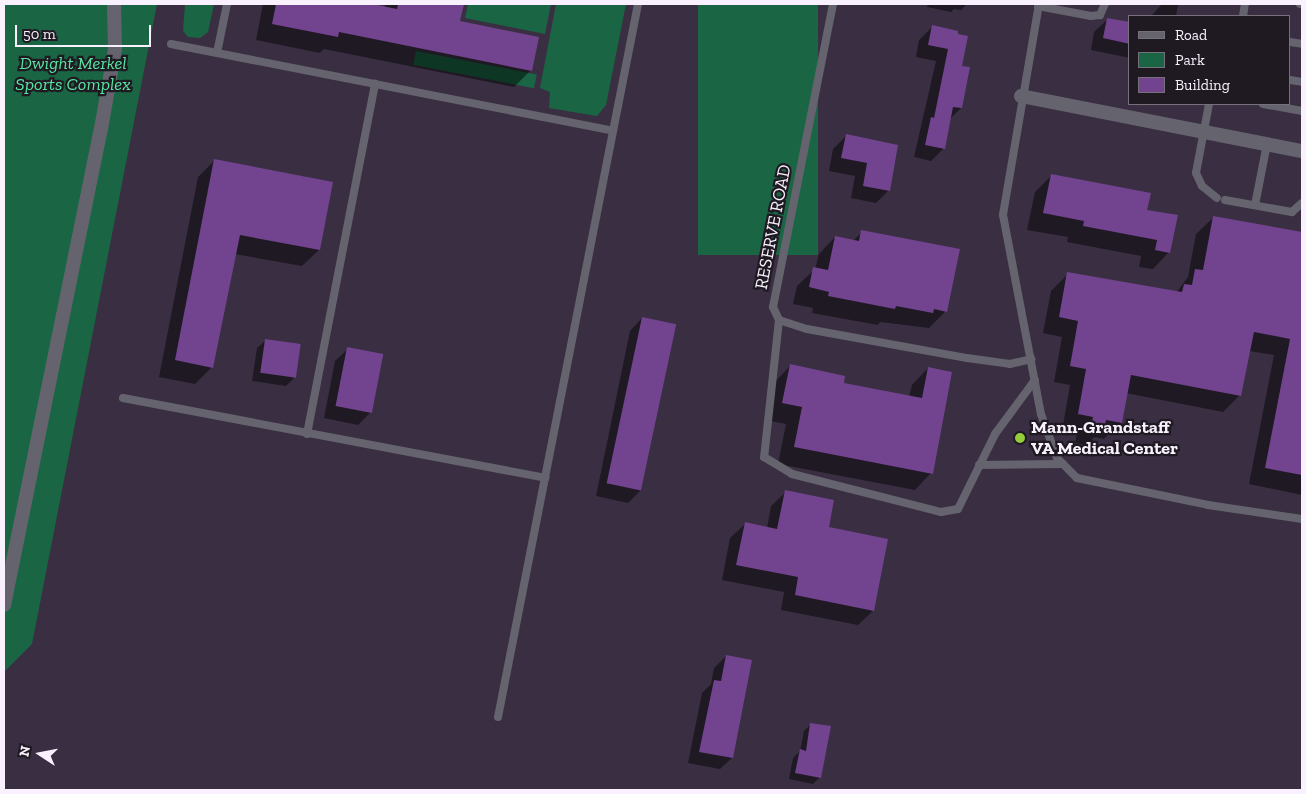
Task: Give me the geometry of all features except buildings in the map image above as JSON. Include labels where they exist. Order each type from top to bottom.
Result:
[{"type":"street","points":[[4,605],[104,110],[115,48],[114,4]]},
{"type":"street","points":[[1021,96],[1302,151]]},
{"type":"lane","points":[[217,53],[227,4]]},
{"type":"lane","points":[[498,718],[638,4]]},
{"type":"lane","name":"RESERVE ROAD","points":[[833,4],[773,307],[779,320],[764,457],[792,474],[941,512],[958,510],[979,465]]},
{"type":"lane","points":[[1106,4],[1100,15],[1038,5],[1021,96],[1003,215],[1041,414],[1051,444],[1063,464],[1077,478],[1208,505],[1302,519]]},
{"type":"lane","points":[[171,44],[613,131]]},
{"type":"lane","points":[[307,434],[375,84]]},
{"type":"lane","points":[[1209,105],[1196,173],[1202,186],[1217,198]]},
{"type":"lane","points":[[1269,105],[1302,111]]},
{"type":"lane","points":[[1255,205],[1267,144]]},
{"type":"lane","points":[[1225,200],[1292,212],[1302,203]]},
{"type":"lane","points":[[779,320],[807,329],[966,358],[1010,364],[1031,359]]},
{"type":"lane","points":[[1035,380],[995,434],[979,465],[1063,464]]},
{"type":"lane","points":[[123,398],[545,478]]},
{"type":"green space","name":"Dwight Merkel Sports Complex","points":[[4,4],[157,4],[32,644],[4,672]]},
{"type":"green space","points":[[185,4],[214,4],[208,32],[200,38],[188,37],[183,31]]},
{"type":"green space","points":[[468,4],[551,4],[545,34],[465,18]]},
{"type":"green space","points":[[556,4],[626,4],[606,105],[597,116],[549,108],[550,92],[540,88]]},
{"type":"green space","points":[[698,4],[818,4],[818,255],[698,255]]},
{"type":"green space","points":[[416,51],[537,74],[534,88],[413,65]]},
{"type":"place","name":"Mann-Grandstaff VA Medical Center","points":[[1020,438]]}]
